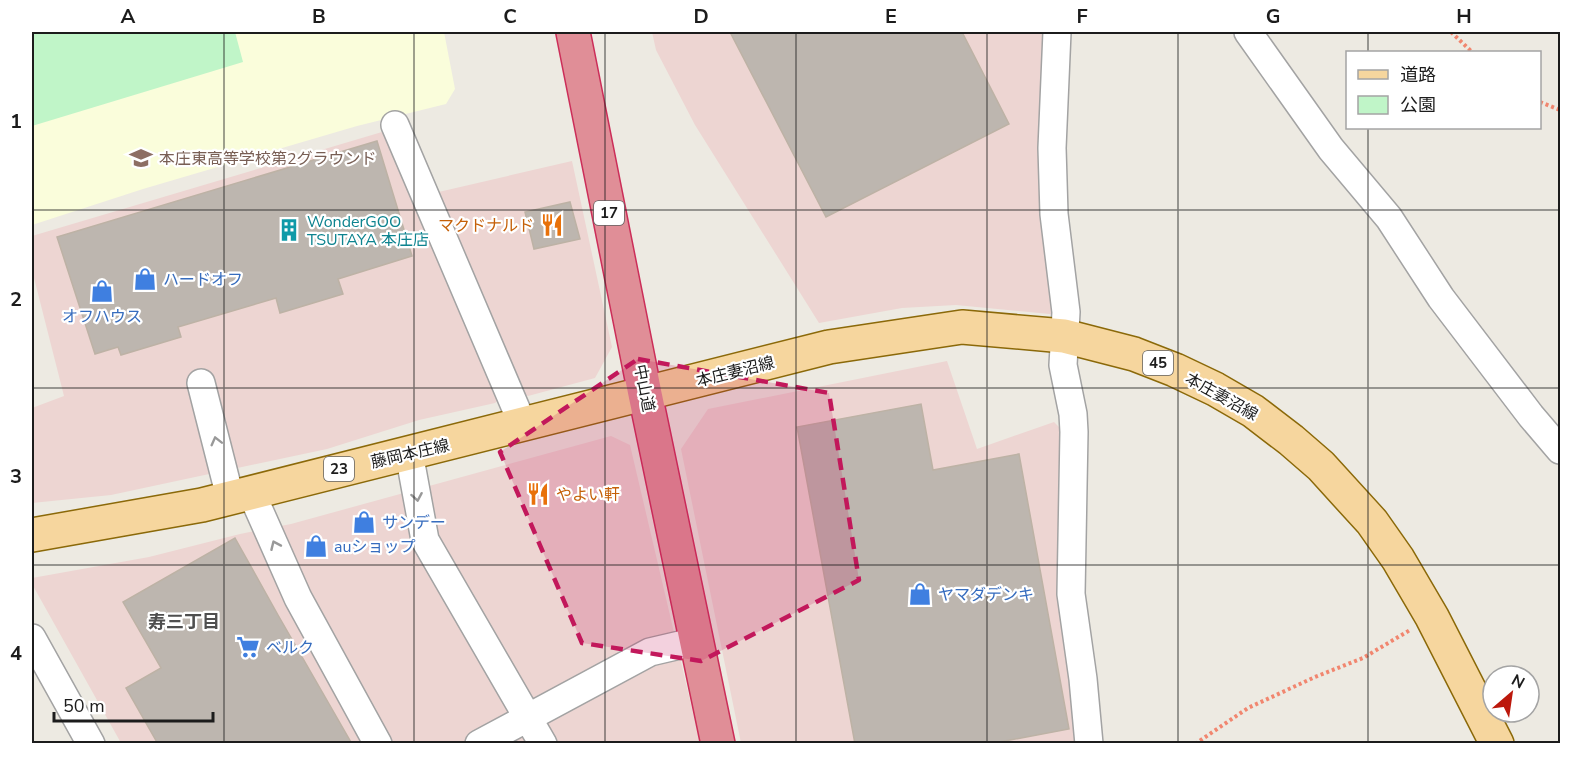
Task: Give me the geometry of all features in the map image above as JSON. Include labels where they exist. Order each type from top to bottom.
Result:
[{"type":"highway","name":"中山道","points":[[573,32],[718,744]]},
{"type":"main road","name":"本庄妻沼線","points":[[645,394],[829,347],[962,327],[1064,336],[1134,354],[1175,370],[1253,411],[1291,440],[1321,466],[1372,522],[1398,559],[1431,617],[1497,744]]},
{"type":"main road","name":"藤岡本庄線","points":[[32,535],[97,525],[241,495],[645,394]]},
{"type":"street","points":[[1057,32],[1052,148],[1054,214],[1066,312],[1063,365],[1073,414],[1071,594],[1089,744]]},
{"type":"street","points":[[1248,32],[1331,149],[1389,218],[1441,298],[1531,416],[1560,450]]},
{"type":"street","points":[[394,125],[523,424]]},
{"type":"street","points":[[201,384],[241,495],[378,744]]},
{"type":"street","points":[[409,453],[424,540],[543,744]]},
{"type":"street","points":[[32,638],[91,744]]},
{"type":"street","points":[[479,744],[650,652],[697,641]]},
{"type":"path","points":[[1451,32],[1471,51]]},
{"type":"path","points":[[1541,103],[1560,110]]},
{"type":"path","points":[[1195,744],[1248,708],[1363,658],[1431,617]]},
{"type":"highlighted area","points":[[638,359],[829,393],[859,580],[701,661],[582,643],[500,452]]},
{"type":"shaded area","name":"本庄東高等学校第2グラウンド","points":[[32,32],[444,32],[455,89],[446,104],[357,126],[143,189],[32,225]]},
{"type":"shaded area","points":[[652,32],[1049,32],[1060,315],[956,305],[902,308],[819,323],[695,125],[656,50]]},
{"type":"shaded area","points":[[382,132],[502,396],[495,403],[419,420],[327,449],[111,495],[32,503],[32,408],[64,396],[32,270],[32,236]]},
{"type":"shaded area","points":[[572,161],[612,347],[595,378],[528,396],[516,389],[430,194]]},
{"type":"shaded area","points":[[947,361],[977,449],[1054,422],[1064,432],[1078,743],[741,743],[681,449],[708,409]]},
{"type":"shaded area","points":[[611,436],[630,445],[700,743],[121,743],[32,584],[32,578],[149,557],[240,534],[291,524]]},
{"type":"green space","points":[[32,32],[235,32],[243,62],[32,126]]},
{"type":"building","points":[[730,32],[962,32],[1009,124],[826,217]]},
{"type":"building","name":"WonderGOO TSUTAYA 本庄店","points":[[377,141],[412,256],[338,279],[343,294],[280,313],[276,298],[178,327],[181,337],[121,355],[118,347],[95,354],[57,237]]},
{"type":"building","name":"マクドナルド","points":[[570,202],[580,239],[534,249],[525,212]]},
{"type":"building","points":[[921,404],[933,470],[1019,454],[1069,729],[989,744],[855,744],[797,427]]},
{"type":"building","name":"ベルク","points":[[235,538],[352,744],[158,744],[126,688],[161,668],[123,602]]},
{"type":"place","name":"本庄東高等学校第2グラウンド","points":[[141,158]]},
{"type":"place","name":"マクドナルド","points":[[552,225]]},
{"type":"place","name":"WonderGOO TSUTAYA 本庄店","points":[[289,230]]},
{"type":"place","name":"ハードオフ","points":[[145,279]]},
{"type":"place","name":"オフハウス","points":[[102,291]]},
{"type":"place","name":"やよい軒","points":[[538,494]]},
{"type":"place","name":"サンデー","points":[[364,522]]},
{"type":"place","name":"auショップ","points":[[316,546]]},
{"type":"place","name":"ヤマダデンキ","points":[[920,594]]},
{"type":"place","name":"ベルク","points":[[248,647]]},
{"type":"district","name":"寿三丁目","points":[[184,622]]}]
